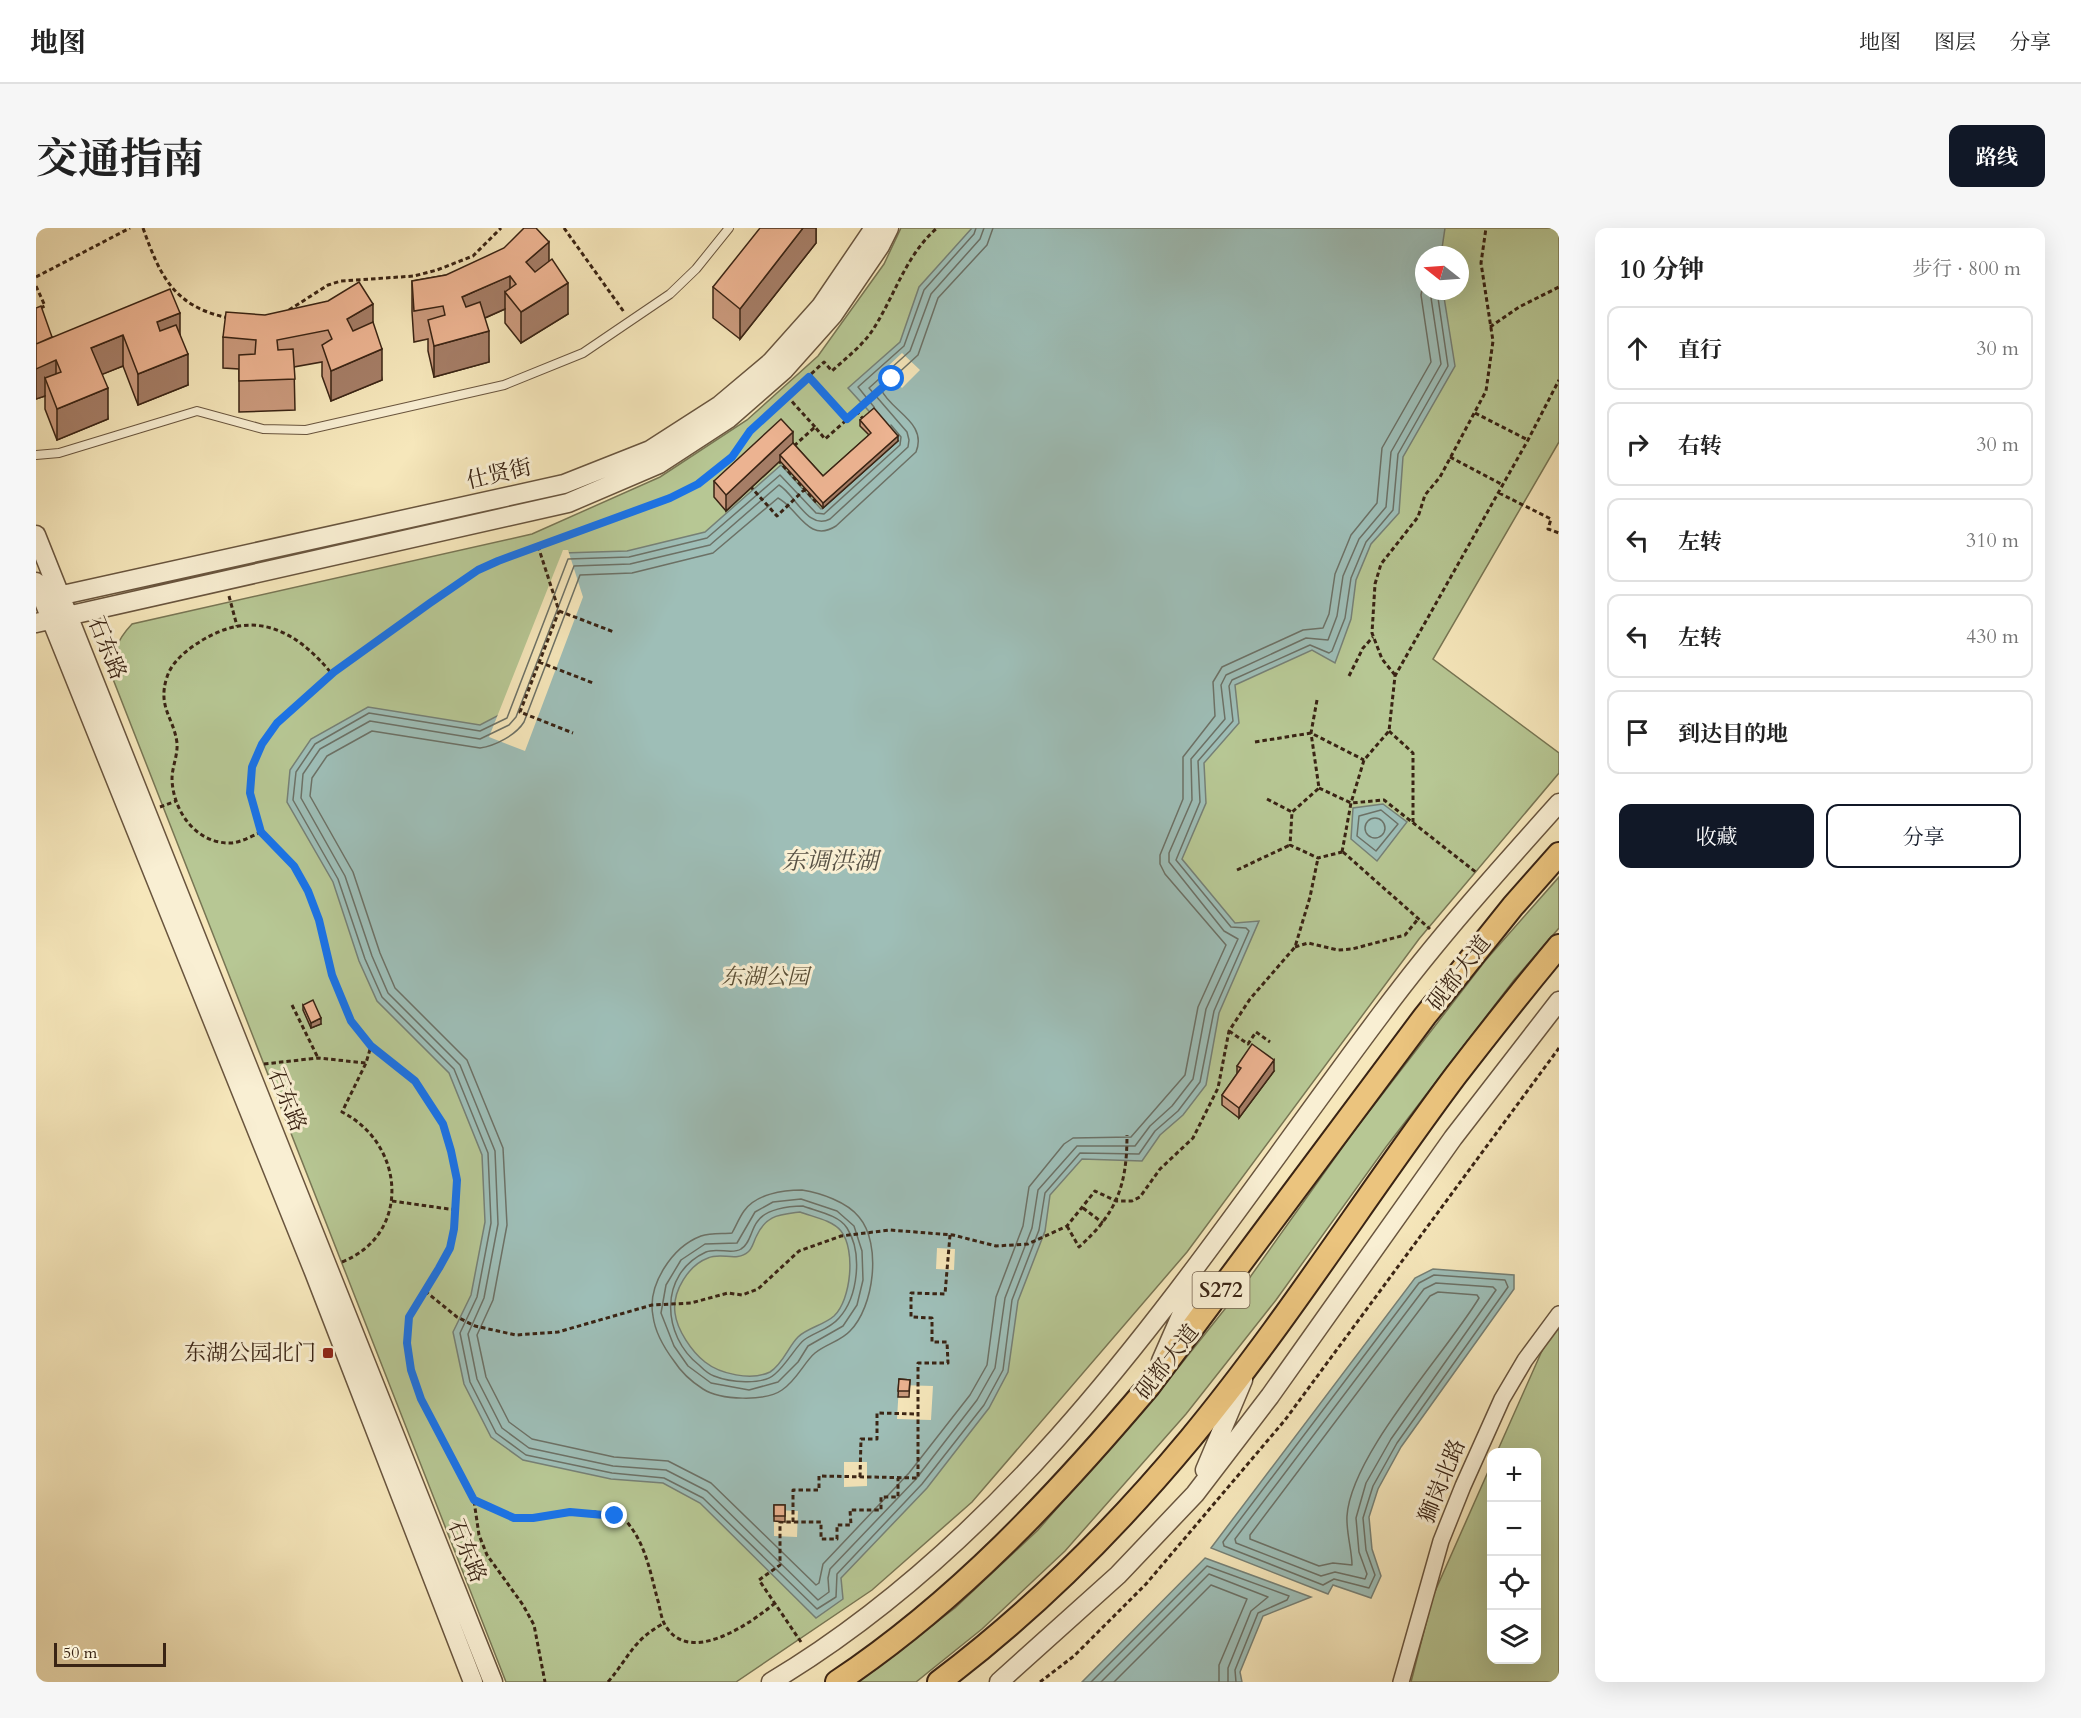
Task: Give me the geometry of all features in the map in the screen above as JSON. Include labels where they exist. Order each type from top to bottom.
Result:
[{"type":"main road","name":"砚都大道","points":[[837,1682],[915,1623],[1009,1541],[1067,1481],[1149,1386],[1460,971],[1559,854]]},
{"type":"main road","name":"S272","points":[[939,1682],[1006,1628],[1100,1539],[1189,1440],[1251,1362],[1323,1265],[1455,1076],[1559,946]]},
{"type":"street","name":"仕贤街","points":[[46,599],[564,484],[650,450],[720,405],[771,362],[821,306],[874,228]]},
{"type":"street","points":[[52,619],[568,504],[660,464],[728,419],[784,370],[833,315],[880,246],[889,228]]},
{"type":"street","name":"石东路","points":[[36,535],[46,599],[52,619],[314,1272],[473,1682]]},
{"type":"street","name":"石东路","points":[[36,582],[46,599]]},
{"type":"street","name":"石东路","points":[[52,619],[248,1068],[493,1682]]},
{"type":"street","points":[[771,1682],[879,1608],[940,1556],[1005,1494],[1137,1344],[1207,1255],[1328,1085],[1441,938],[1559,803]]},
{"type":"street","points":[[999,1682],[1118,1575],[1195,1494],[1269,1396],[1452,1138],[1559,1002]]},
{"type":"street","points":[[1149,1386],[1207,1255]]},
{"type":"street","name":"獅岗北路","points":[[1401,1682],[1441,1541],[1463,1486],[1502,1400],[1525,1360],[1559,1314]]},
{"type":"street","points":[[1195,1494],[1251,1362]]},
{"type":"lane","points":[[36,455],[59,453],[197,411],[263,429],[306,430],[504,385],[583,353],[670,294],[696,269],[729,228]]},
{"type":"path","points":[[36,277],[130,228]]},
{"type":"path","points":[[142,228],[167,284],[184,300],[220,316],[239,320]]},
{"type":"path","points":[[284,314],[328,285],[341,281],[414,276],[437,270],[472,256],[501,228]]},
{"type":"path","points":[[564,228],[630,320]]},
{"type":"path","points":[[543,1682],[534,1625],[523,1605],[487,1555],[478,1535],[474,1500],[421,1399],[411,1370],[407,1343],[409,1317],[450,1248],[456,1210],[457,1180],[443,1124],[415,1081],[371,1046],[351,1021],[341,1001],[319,920],[308,891],[294,866],[261,832],[250,793],[252,767],[259,751],[277,723],[332,674],[478,570],[670,498],[698,484],[732,457],[750,431],[824,362],[832,370],[872,332],[914,253],[937,228]]},
{"type":"path","points":[[1395,676],[1382,659],[1373,637],[1373,606],[1382,564],[1418,517],[1425,495],[1450,457],[1486,392],[1494,341],[1481,263],[1486,228]]},
{"type":"path","points":[[36,286],[45,306],[36,310]]},
{"type":"path","points":[[1490,327],[1519,306],[1559,287]]},
{"type":"path","points":[[809,377],[847,419]]},
{"type":"path","points":[[787,396],[825,439],[892,379]]},
{"type":"path","points":[[1342,852],[1351,803],[1364,760],[1370,749],[1389,731],[1395,676],[1499,493],[1559,380]]},
{"type":"path","points":[[856,411],[870,426]]},
{"type":"path","points":[[1475,413],[1528,440]]},
{"type":"path","points":[[793,447],[815,427]]},
{"type":"path","points":[[771,466],[786,453]]},
{"type":"path","points":[[1450,457],[1503,485]]},
{"type":"path","points":[[778,460],[817,502],[826,495]]},
{"type":"path","points":[[742,494],[757,480]]},
{"type":"path","points":[[750,486],[777,516],[805,489]]},
{"type":"path","points":[[1499,493],[1551,519],[1548,529],[1559,533]]},
{"type":"path","points":[[538,546],[559,611],[520,712],[573,733]]},
{"type":"path","points":[[224,580],[237,626]]},
{"type":"path","points":[[559,611],[614,632]]},
{"type":"path","points":[[261,832],[232,843],[206,837],[184,818],[176,801],[172,779],[177,745],[165,710],[167,675],[177,660],[194,645],[214,633],[237,626],[272,627],[291,636],[315,654],[332,674]]},
{"type":"path","points":[[1349,676],[1363,648],[1373,637]]},
{"type":"path","points":[[539,662],[593,683]]},
{"type":"path","points":[[1317,700],[1311,734],[1319,788]]},
{"type":"path","points":[[1389,731],[1413,753],[1413,822]]},
{"type":"path","points":[[1255,742],[1311,734],[1364,760]]},
{"type":"path","points":[[1319,788],[1351,803],[1384,800],[1488,882]]},
{"type":"path","points":[[1290,845],[1292,812],[1319,788]]},
{"type":"path","points":[[1267,799],[1292,812]]},
{"type":"path","points":[[1290,845],[1318,858],[1342,852]]},
{"type":"path","points":[[1237,870],[1290,845]]},
{"type":"path","points":[[1342,852],[1441,938]]},
{"type":"path","points":[[425,1291],[442,1306],[475,1326],[516,1335],[558,1332],[628,1310],[691,1303],[728,1293],[742,1295],[758,1289],[800,1251],[841,1236],[890,1230],[950,1234],[996,1246],[1028,1244],[1067,1226],[1095,1191],[1116,1201],[1132,1201],[1140,1197],[1160,1169],[1193,1138],[1218,1088],[1229,1031],[1250,999],[1295,946],[1310,897],[1318,858]]},
{"type":"path","points":[[1295,946],[1308,943],[1338,950],[1352,949],[1405,935],[1418,919]]},
{"type":"path","points":[[292,1005],[318,1058]]},
{"type":"path","points":[[1229,1031],[1248,1044],[1256,1032],[1270,1042]]},
{"type":"path","points":[[328,1267],[364,1250],[375,1239],[392,1201],[393,1178],[378,1141],[360,1122],[342,1112],[366,1063],[371,1046]]},
{"type":"path","points":[[1040,1682],[1074,1656],[1146,1584],[1285,1420],[1559,1048]]},
{"type":"path","points":[[248,1068],[283,1060],[318,1058],[366,1063]]},
{"type":"path","points":[[1067,1226],[1079,1247],[1102,1223],[1116,1201],[1127,1167],[1127,1135]]},
{"type":"path","points":[[392,1201],[456,1210]]},
{"type":"path","points":[[1083,1208],[1102,1223]]},
{"type":"path","points":[[793,1522],[793,1490],[819,1491],[819,1476],[918,1478],[918,1363],[948,1363],[947,1342],[932,1342],[932,1318],[911,1317],[911,1293],[945,1294],[950,1234]]},
{"type":"path","points":[[860,1477],[861,1439],[877,1439],[877,1413],[918,1414]]},
{"type":"path","points":[[811,1656],[759,1580],[780,1565],[780,1522],[821,1522],[821,1539],[837,1539],[837,1525],[850,1525],[850,1510],[881,1510],[881,1497],[898,1497],[898,1478]]},
{"type":"path","points":[[474,1500],[514,1518],[595,1512],[626,1521],[644,1548],[664,1623],[676,1636],[689,1642],[706,1642],[739,1628],[775,1603]]},
{"type":"path","points":[[609,1682],[631,1648],[644,1635],[664,1623]]},
{"type":"green space","name":"东调洪湖","points":[[901,228],[1559,228],[1559,442],[1433,659],[1559,753],[1559,773],[1419,939],[1187,1252],[972,1502],[872,1590],[736,1682],[506,1682],[113,679],[114,656],[118,643],[132,624],[532,534],[660,477],[747,420],[818,356],[884,264]]},
{"type":"green space","points":[[1559,877],[1559,928],[1514,980],[1386,1147],[1276,1300],[1186,1414],[1065,1551],[982,1629],[916,1682],[858,1682],[955,1608],[1038,1530],[1158,1393],[1248,1280],[1354,1131],[1485,961]]},
{"type":"green space","points":[[1559,1320],[1559,1682],[1411,1682],[1433,1596],[1487,1474],[1487,1664],[1541,1664],[1541,1448],[1499,1448],[1541,1353]]},
{"type":"water","name":"东调洪湖","points":[[972,228],[1445,228],[1442,246],[1415,246],[1415,300],[1444,300],[1455,366],[1403,457],[1399,513],[1371,544],[1356,580],[1351,619],[1335,663],[1312,650],[1235,685],[1239,723],[1204,763],[1206,803],[1182,859],[1235,923],[1259,921],[1219,1013],[1206,1085],[1183,1115],[1160,1135],[1142,1161],[1082,1159],[1050,1195],[1045,1231],[1018,1301],[1008,1372],[989,1408],[927,1488],[841,1578],[843,1599],[816,1618],[700,1503],[663,1483],[611,1479],[523,1460],[491,1437],[464,1384],[453,1332],[471,1295],[485,1222],[482,1155],[449,1073],[377,1001],[359,961],[333,882],[287,802],[290,770],[311,739],[368,707],[480,725],[503,713],[563,553],[627,551],[705,532],[781,465],[821,509],[896,441],[848,388],[900,342],[919,287]],"holes":[[[800,1212],[822,1219],[841,1231],[849,1250],[848,1287],[840,1309],[834,1316],[798,1337],[778,1365],[762,1375],[745,1376],[727,1373],[700,1358],[682,1333],[675,1313],[679,1288],[694,1266],[713,1256],[744,1255],[752,1247],[764,1224],[774,1217]]]},
{"type":"water","points":[[1383,804],[1407,822],[1377,861],[1351,839],[1353,808]]},
{"type":"water","points":[[1433,1269],[1514,1275],[1514,1289],[1401,1447],[1378,1489],[1369,1517],[1372,1549],[1381,1576],[1371,1598],[1333,1585],[1328,1594],[1211,1548],[1415,1278]]},
{"type":"water","points":[[1205,1558],[1311,1597],[1263,1616],[1240,1672],[1242,1682],[1082,1682]]},
{"type":"pier","points":[[902,353],[920,370],[902,388],[884,370]]},
{"type":"pier","points":[[563,550],[568,550],[583,597],[525,751],[489,737]]},
{"type":"pier","points":[[937,1248],[955,1249],[954,1270],[936,1269]]},
{"type":"pier","points":[[899,1385],[933,1386],[931,1420],[897,1419]]},
{"type":"pier","points":[[844,1462],[867,1462],[867,1486],[844,1487]]},
{"type":"pier","points":[[774,1510],[798,1511],[797,1537],[774,1536]]},
{"type":"building","points":[[524,228],[536,228],[549,242],[526,262],[535,272],[552,259],[568,283],[521,312],[505,292],[516,284],[510,276],[462,297],[466,307],[480,302],[489,331],[434,346],[428,320],[445,315],[443,306],[414,311],[412,281],[446,275],[504,248]]},
{"type":"building","points":[[760,228],[803,228],[740,309],[713,287]]},
{"type":"building","points":[[359,282],[373,304],[347,319],[353,331],[373,322],[382,349],[331,371],[322,345],[332,339],[328,330],[277,340],[278,350],[293,349],[295,379],[239,381],[239,355],[255,354],[256,340],[223,337],[226,312],[265,315],[328,301]]},
{"type":"building","points":[[170,289],[180,313],[157,322],[160,331],[176,325],[188,354],[138,374],[123,335],[91,348],[108,388],[57,409],[45,378],[61,372],[56,360],[36,369],[36,344]]},
{"type":"building","points":[[41,306],[52,337],[36,344],[36,308]]},
{"type":"building","points":[[874,408],[898,436],[823,503],[780,455],[793,443],[823,476],[871,433],[860,420]]},
{"type":"building","points":[[781,419],[793,432],[726,495],[714,481]]},
{"type":"building","points":[[313,1000],[321,1018],[311,1023],[303,1005]]},
{"type":"building","points":[[1252,1044],[1274,1060],[1239,1108],[1222,1095],[1241,1068],[1237,1066]]},
{"type":"building","points":[[899,1379],[910,1380],[909,1391],[898,1391]]},
{"type":"building","points":[[774,1505],[785,1505],[785,1516],[774,1516]]},
{"type":"place","name":"东湖公园北门","points":[[328,1353]]},
{"type":"route","points":[[615,1516],[595,1512],[570,1512],[533,1518],[514,1518],[474,1500],[421,1399],[411,1370],[407,1343],[409,1317],[450,1248],[456,1210],[457,1180],[451,1151],[443,1124],[433,1104],[415,1081],[361,1036],[351,1021],[332,975],[319,920],[308,891],[294,866],[261,832],[250,793],[252,767],[262,744],[277,723],[334,672],[478,570],[638,511],[698,484],[732,457],[750,431],[809,377],[847,419],[892,379]]},
{"type":"park label","name":"东湖公园","points":[[765,977]]}]
